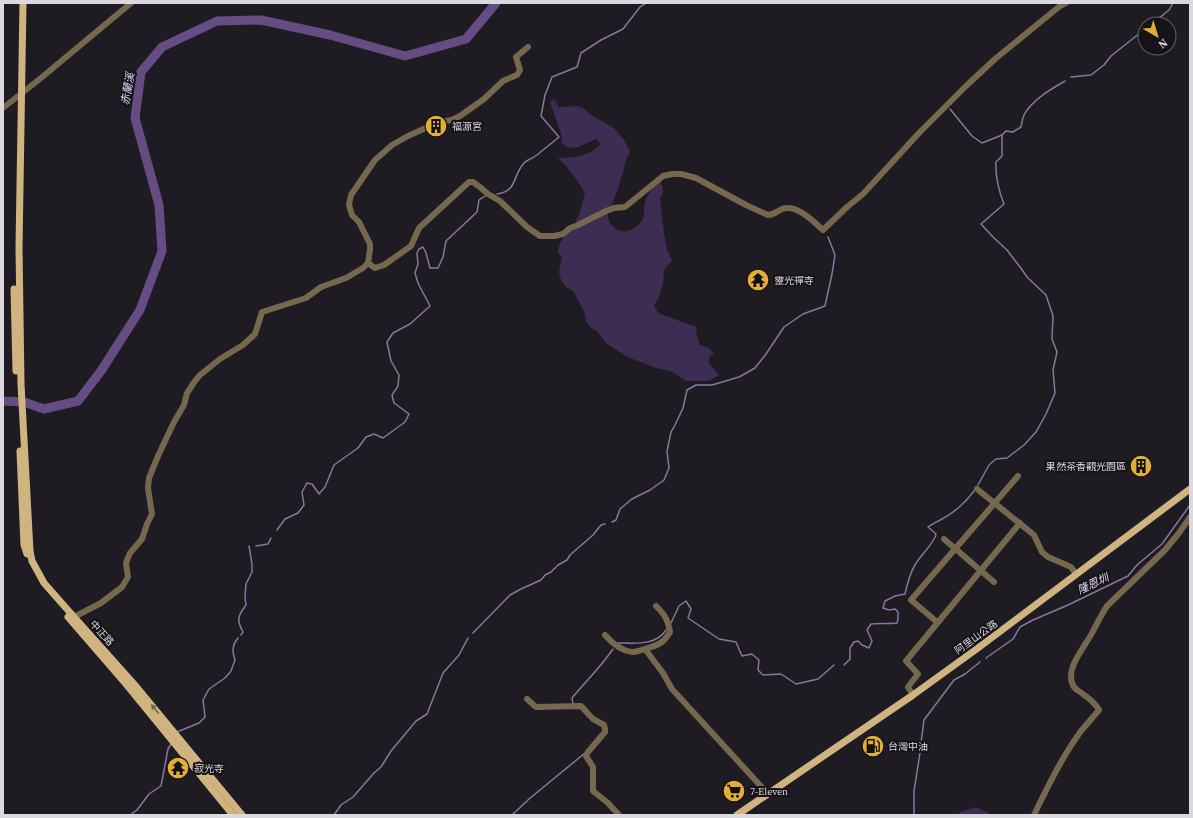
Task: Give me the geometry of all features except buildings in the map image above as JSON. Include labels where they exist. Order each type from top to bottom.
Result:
[{"type":"main road","points":[[19,3],[18,384],[22,436]]},
{"type":"main road","points":[[19,95],[23,3]]},
{"type":"main road","name":"中正路","points":[[22,436],[30,551],[32,561],[44,583],[134,684],[242,815]]},
{"type":"main road","name":"中正路","points":[[22,436],[21,479],[24,544],[28,562],[41,586],[126,684],[233,815]]},
{"type":"main road","name":"阿里山公路","points":[[737,815],[913,695],[1190,490]]},
{"type":"street","points":[[3,108],[131,3]]},
{"type":"street","points":[[368,263],[375,268],[384,265],[411,246],[419,228],[469,182],[473,182],[480,186],[488,194],[500,201],[527,227],[540,236],[554,236],[563,234],[570,228],[606,211],[614,208],[625,207],[663,176],[672,174],[681,174],[696,178],[768,215],[772,215],[783,209],[791,208],[810,218],[823,230],[863,194],[918,133],[989,65],[1060,6],[1066,3]]},
{"type":"street","points":[[74,617],[101,603],[122,587],[128,577],[126,563],[130,553],[142,539],[152,514],[148,488],[149,478],[174,422],[184,405],[187,393],[195,381],[220,359],[243,345],[255,334],[262,312],[306,298],[321,287],[346,278],[363,268],[368,263],[370,244],[359,222],[352,215],[350,205],[351,195],[375,160],[392,145],[408,136],[438,122],[452,120],[460,116],[484,99],[503,81],[517,75],[520,70],[516,57],[528,47]]},
{"type":"street","points":[[937,622],[911,600],[1018,476]]},
{"type":"street","points":[[977,489],[1034,535],[1042,552],[1048,557],[1071,567],[1076,574]]},
{"type":"street","points":[[1034,815],[1054,774],[1067,752],[1081,731],[1099,710],[1091,700],[1076,689],[1073,684],[1072,674],[1077,657],[1107,606],[1165,550],[1190,517]]},
{"type":"street","points":[[913,695],[908,687],[918,674],[906,661],[1020,523]]},
{"type":"street","points":[[944,539],[994,582]]},
{"type":"street","points":[[605,635],[614,645],[632,652],[658,645],[665,640],[670,632],[665,614],[656,606]]},
{"type":"street","points":[[645,649],[663,673],[672,689],[768,794]]},
{"type":"street","points":[[527,699],[536,707],[581,706],[593,719],[604,725],[606,729],[605,732],[586,756],[593,767],[593,791],[608,803],[619,815]]},
{"type":"shaded area","points":[[554,99],[559,108],[577,106],[583,108],[591,115],[614,128],[625,141],[630,152],[608,214],[609,221],[614,227],[619,230],[629,231],[642,221],[647,196],[660,179],[663,192],[660,199],[664,233],[667,250],[672,260],[664,270],[663,284],[659,297],[654,305],[658,313],[696,327],[700,345],[709,348],[714,354],[709,357],[709,363],[719,375],[709,381],[686,381],[671,371],[656,368],[628,357],[607,344],[597,331],[591,328],[586,321],[584,311],[573,291],[566,287],[561,280],[559,272],[562,257],[558,253],[560,244],[576,224],[585,193],[573,174],[558,158],[576,157],[591,152],[601,144],[596,139],[578,147],[569,148],[562,143],[561,133],[550,102]]},
{"type":"shaded area","points":[[976,807],[991,815],[958,815],[960,812]]},
{"type":"waterway","name":"赤蘭溪","points":[[3,401],[24,402],[44,409],[78,401],[101,371],[140,310],[162,251],[159,205],[135,118],[141,72],[162,47],[217,21],[261,20],[330,35],[405,56],[466,39],[496,3]]},
{"type":"waterway","points":[[497,194],[508,190],[512,186],[520,168],[524,163],[537,155],[559,137],[541,116],[545,95],[552,77],[577,67],[581,53],[601,40],[623,29],[640,7],[646,3]]},
{"type":"waterway","points":[[1162,16],[1169,10],[1173,3]]},
{"type":"waterway","points":[[1071,77],[1091,75],[1104,65],[1111,56],[1137,35]]},
{"type":"waterway","points":[[978,485],[989,465],[996,459],[1007,458],[1024,445],[1036,432],[1055,393],[1053,370],[1057,352],[1052,339],[1053,316],[1046,295],[1027,277],[1007,250],[981,224],[1004,204],[1000,194],[996,173],[996,162],[1002,156],[1002,135],[1006,131],[1013,132],[1021,127],[1024,115],[1032,104],[1042,95],[1065,81]]},
{"type":"waterway","points":[[950,109],[972,136],[982,143],[1002,135]]},
{"type":"waterway","points":[[277,530],[285,519],[298,513],[304,505],[302,492],[307,483],[312,484],[319,494],[325,487],[334,465],[358,448],[366,437],[374,434],[383,438],[405,422],[409,414],[394,403],[392,395],[398,386],[399,375],[391,361],[387,342],[393,333],[410,324],[430,306],[418,283],[415,273],[418,264],[417,253],[419,249],[423,247],[430,268],[438,268],[443,257],[446,241],[477,212],[479,200],[485,196]]},
{"type":"waterway","points":[[612,522],[616,520],[620,509],[632,499],[650,490],[664,480],[669,468],[667,451],[671,432],[683,408],[687,390],[696,385],[712,385],[739,377],[755,368],[784,327],[803,314],[825,306],[835,255],[828,237]]},
{"type":"waterway","points":[[844,665],[850,659],[850,648],[854,642],[858,641],[862,645],[869,648],[872,641],[867,630],[871,624],[897,623],[898,612],[895,609],[889,610],[883,608],[885,601],[895,596],[905,594],[913,568],[935,538],[936,534],[928,527],[956,510],[974,491]]},
{"type":"waterway","name":"隆恩圳","points":[[986,658],[1013,639],[1020,627],[1128,576],[1137,565],[1162,544],[1190,505]]},
{"type":"waterway","points":[[473,633],[510,595],[541,580],[545,575],[567,560],[570,555],[593,535],[601,525],[605,524]]},
{"type":"waterway","points":[[256,546],[268,544],[271,538]]},
{"type":"waterway","points":[[241,635],[243,632],[239,624],[239,618],[246,605],[246,584],[252,572],[249,546]]},
{"type":"waterway","points":[[671,623],[679,606],[686,601],[691,609],[688,618],[719,639],[736,642],[742,656],[752,654],[759,660],[758,670],[763,675],[781,674],[796,684],[818,679],[834,665]]},
{"type":"waterway","points":[[618,643],[638,643],[651,641],[657,639],[666,630]]},
{"type":"waterway","points":[[177,732],[199,723],[205,717],[203,700],[209,689],[225,678],[231,671],[235,660],[233,651],[234,646],[238,638]]},
{"type":"waterway","points":[[334,815],[341,805],[353,797],[381,767],[391,751],[416,721],[427,714],[443,673],[459,655],[468,638]]},
{"type":"waterway","points":[[573,704],[572,698],[613,649]]},
{"type":"waterway","name":"隆恩圳","points":[[921,743],[924,720],[954,680],[965,674],[980,662]]},
{"type":"waterway","points":[[130,815],[137,810],[149,794],[161,786],[168,749],[171,744]]},
{"type":"waterway","points":[[512,815],[585,753]]},
{"type":"waterway","name":"隆恩圳","points":[[914,815],[914,791],[920,753]]},
{"type":"place","name":"福源宮","points":[[436,126]]},
{"type":"place","name":"靈光禪寺","points":[[758,280]]},
{"type":"place","name":"果然茶香觀光園區","points":[[1141,466]]},
{"type":"place","name":"台灣中油","points":[[873,746]]},
{"type":"place","name":"寂光寺","points":[[178,768]]},
{"type":"place","name":"7-Eleven","points":[[734,791]]}]
